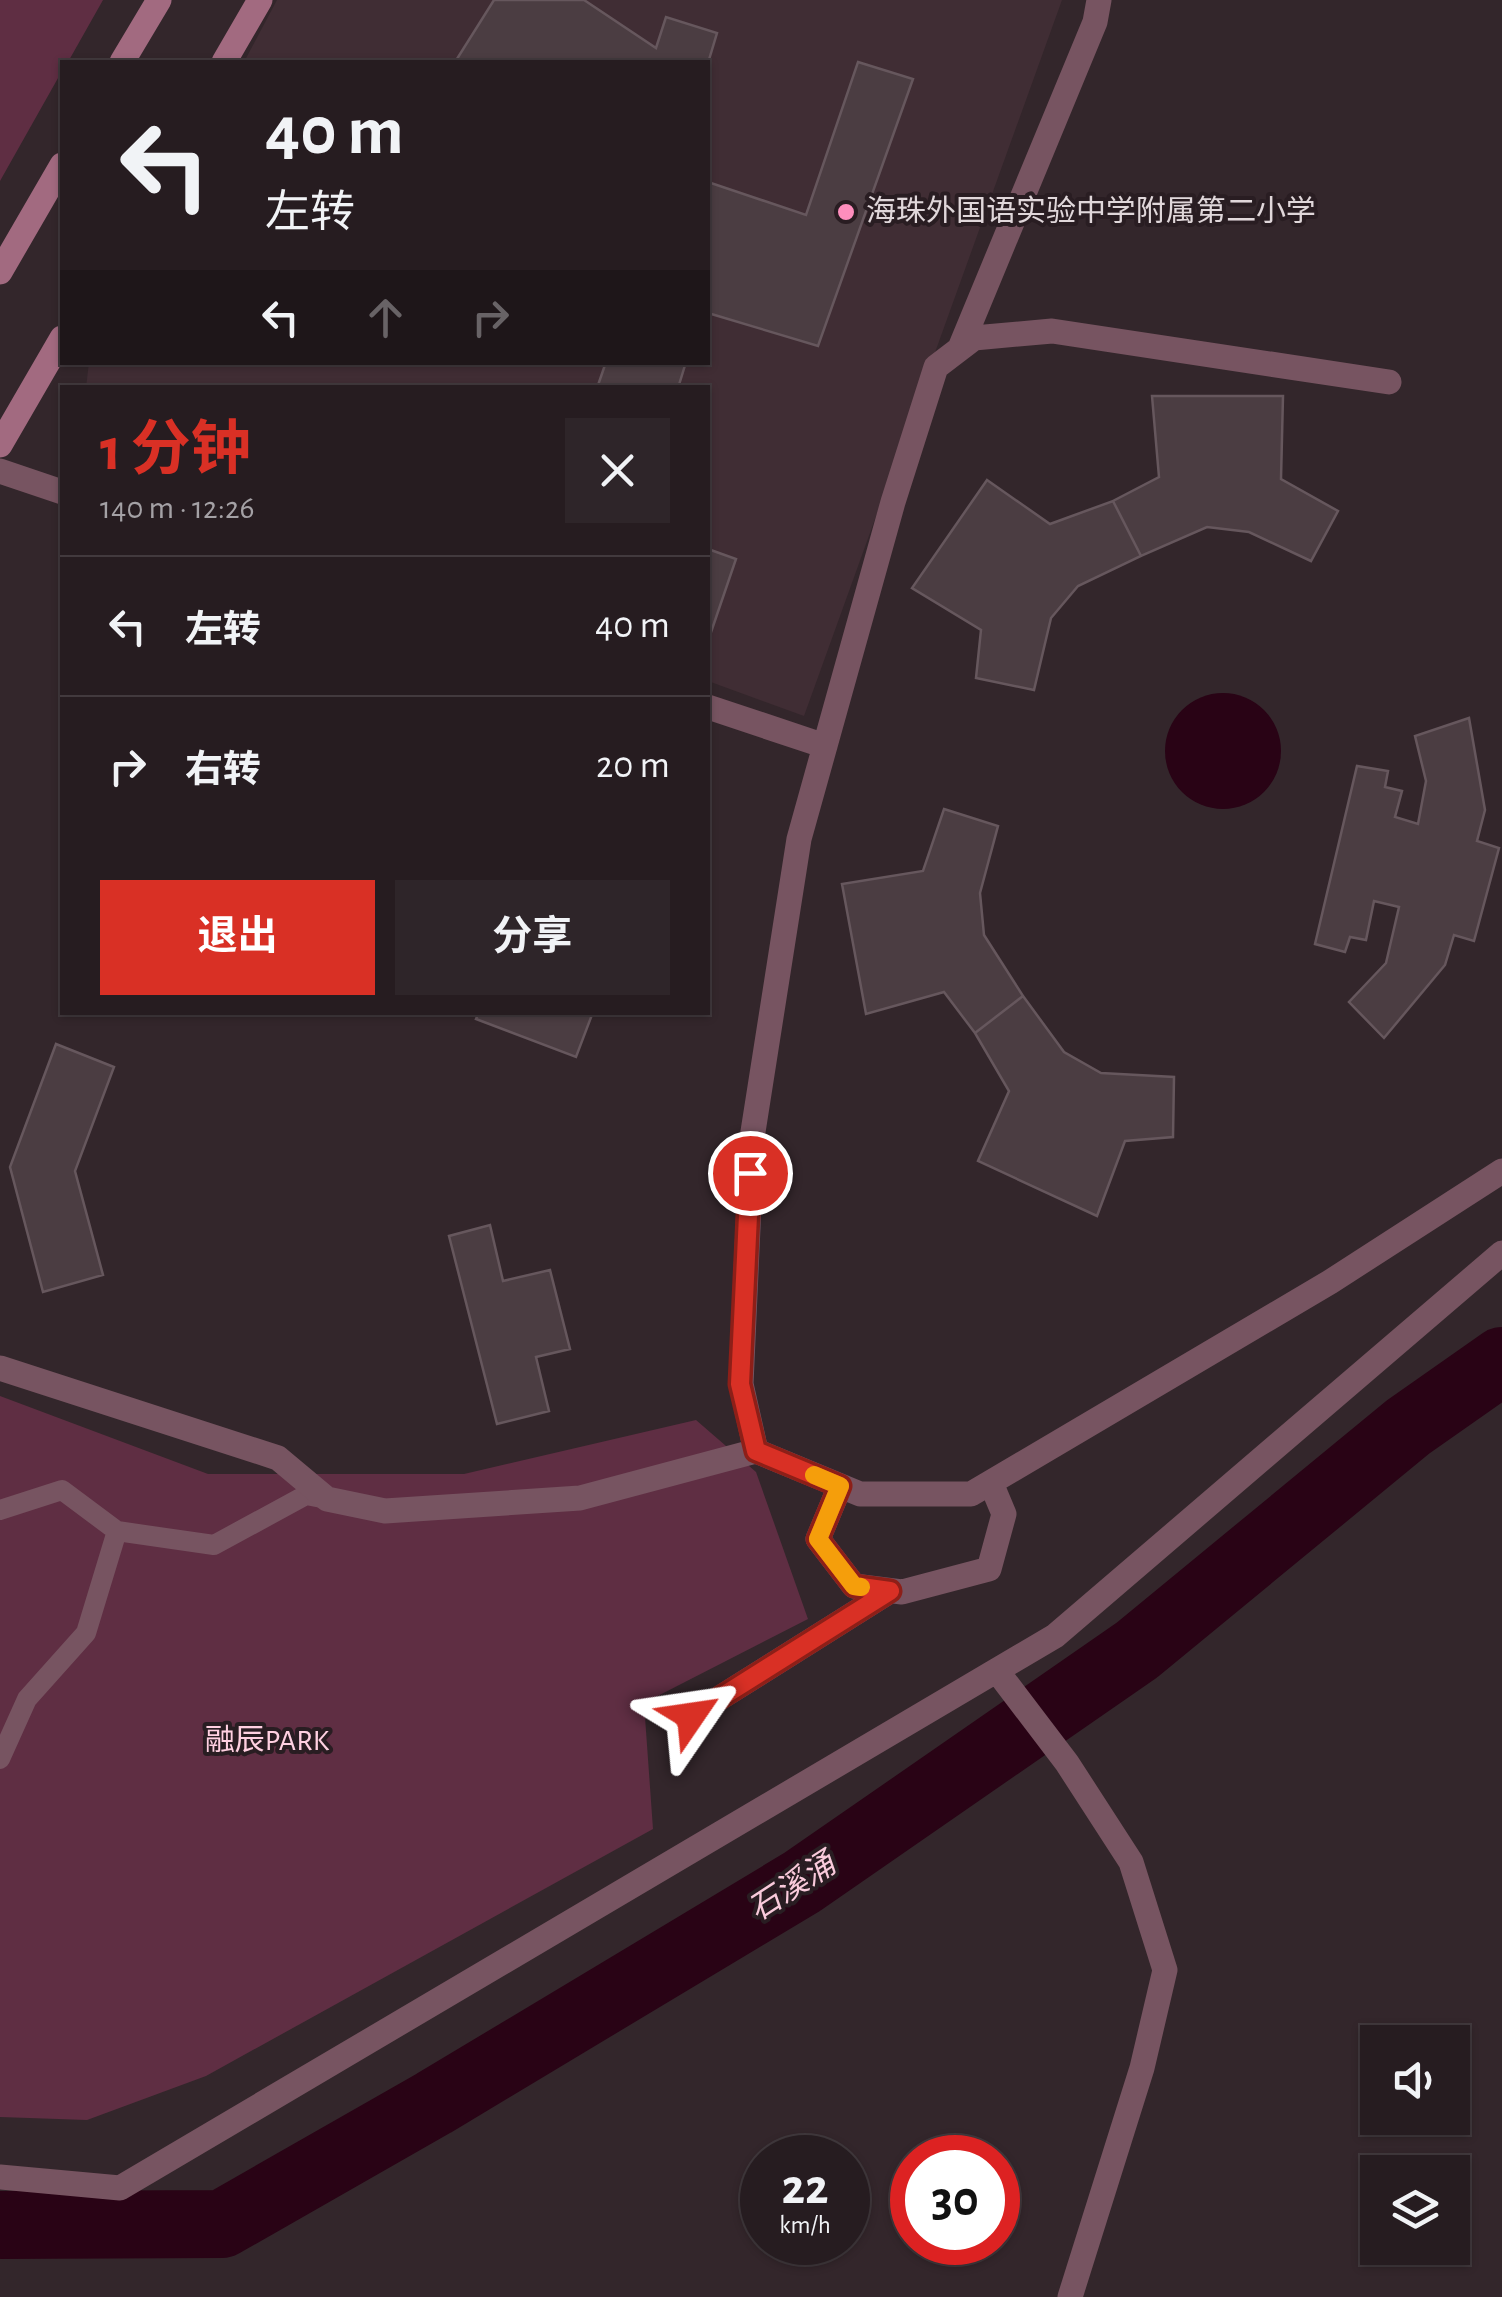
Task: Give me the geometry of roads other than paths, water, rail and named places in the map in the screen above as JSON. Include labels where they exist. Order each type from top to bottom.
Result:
[{"type":"street","points":[[123,60],[158,0]]},
{"type":"street","points":[[225,60],[260,0]]},
{"type":"street","points":[[960,348],[1095,22],[1100,0]]},
{"type":"street","points":[[0,272],[60,167]]},
{"type":"street","points":[[756,1451],[740,1384],[752,1138],[799,839],[936,367],[974,338],[1052,331],[1389,382]]},
{"type":"street","points":[[0,445],[60,341]]},
{"type":"street","points":[[0,471],[60,491]]},
{"type":"street","points":[[710,708],[825,746]]},
{"type":"street","points":[[0,1368],[278,1458],[327,1499],[385,1511],[580,1498],[756,1451],[860,1494],[971,1494],[1330,1282],[1502,1171]]},
{"type":"street","points":[[0,2177],[120,2188],[1055,1636],[1502,1253]]},
{"type":"street","points":[[840,1486],[818,1539],[854,1586],[902,1592],[990,1569],[1004,1514],[990,1483]]},
{"type":"street","points":[[691,1716],[890,1591]]},
{"type":"street","points":[[997,1671],[1067,1763],[1131,1862],[1165,1970],[1142,2068],[1070,2297]]},
{"type":"lane","points":[[0,1510],[62,1490],[117,1531],[214,1546],[306,1495],[327,1499]]},
{"type":"lane","points":[[0,1759],[27,1699],[86,1633],[117,1531]]},
{"type":"waterway","name":"石溪涌","points":[[0,2225],[222,2224],[434,2103],[802,1882],[1137,1650],[1408,1427],[1502,1361]]},
{"type":"place","name":"海珠外国语实验中学附属第二小学","points":[[846,212]]},
{"type":"park label","name":"融辰PARK","points":[[267,1741]]}]
